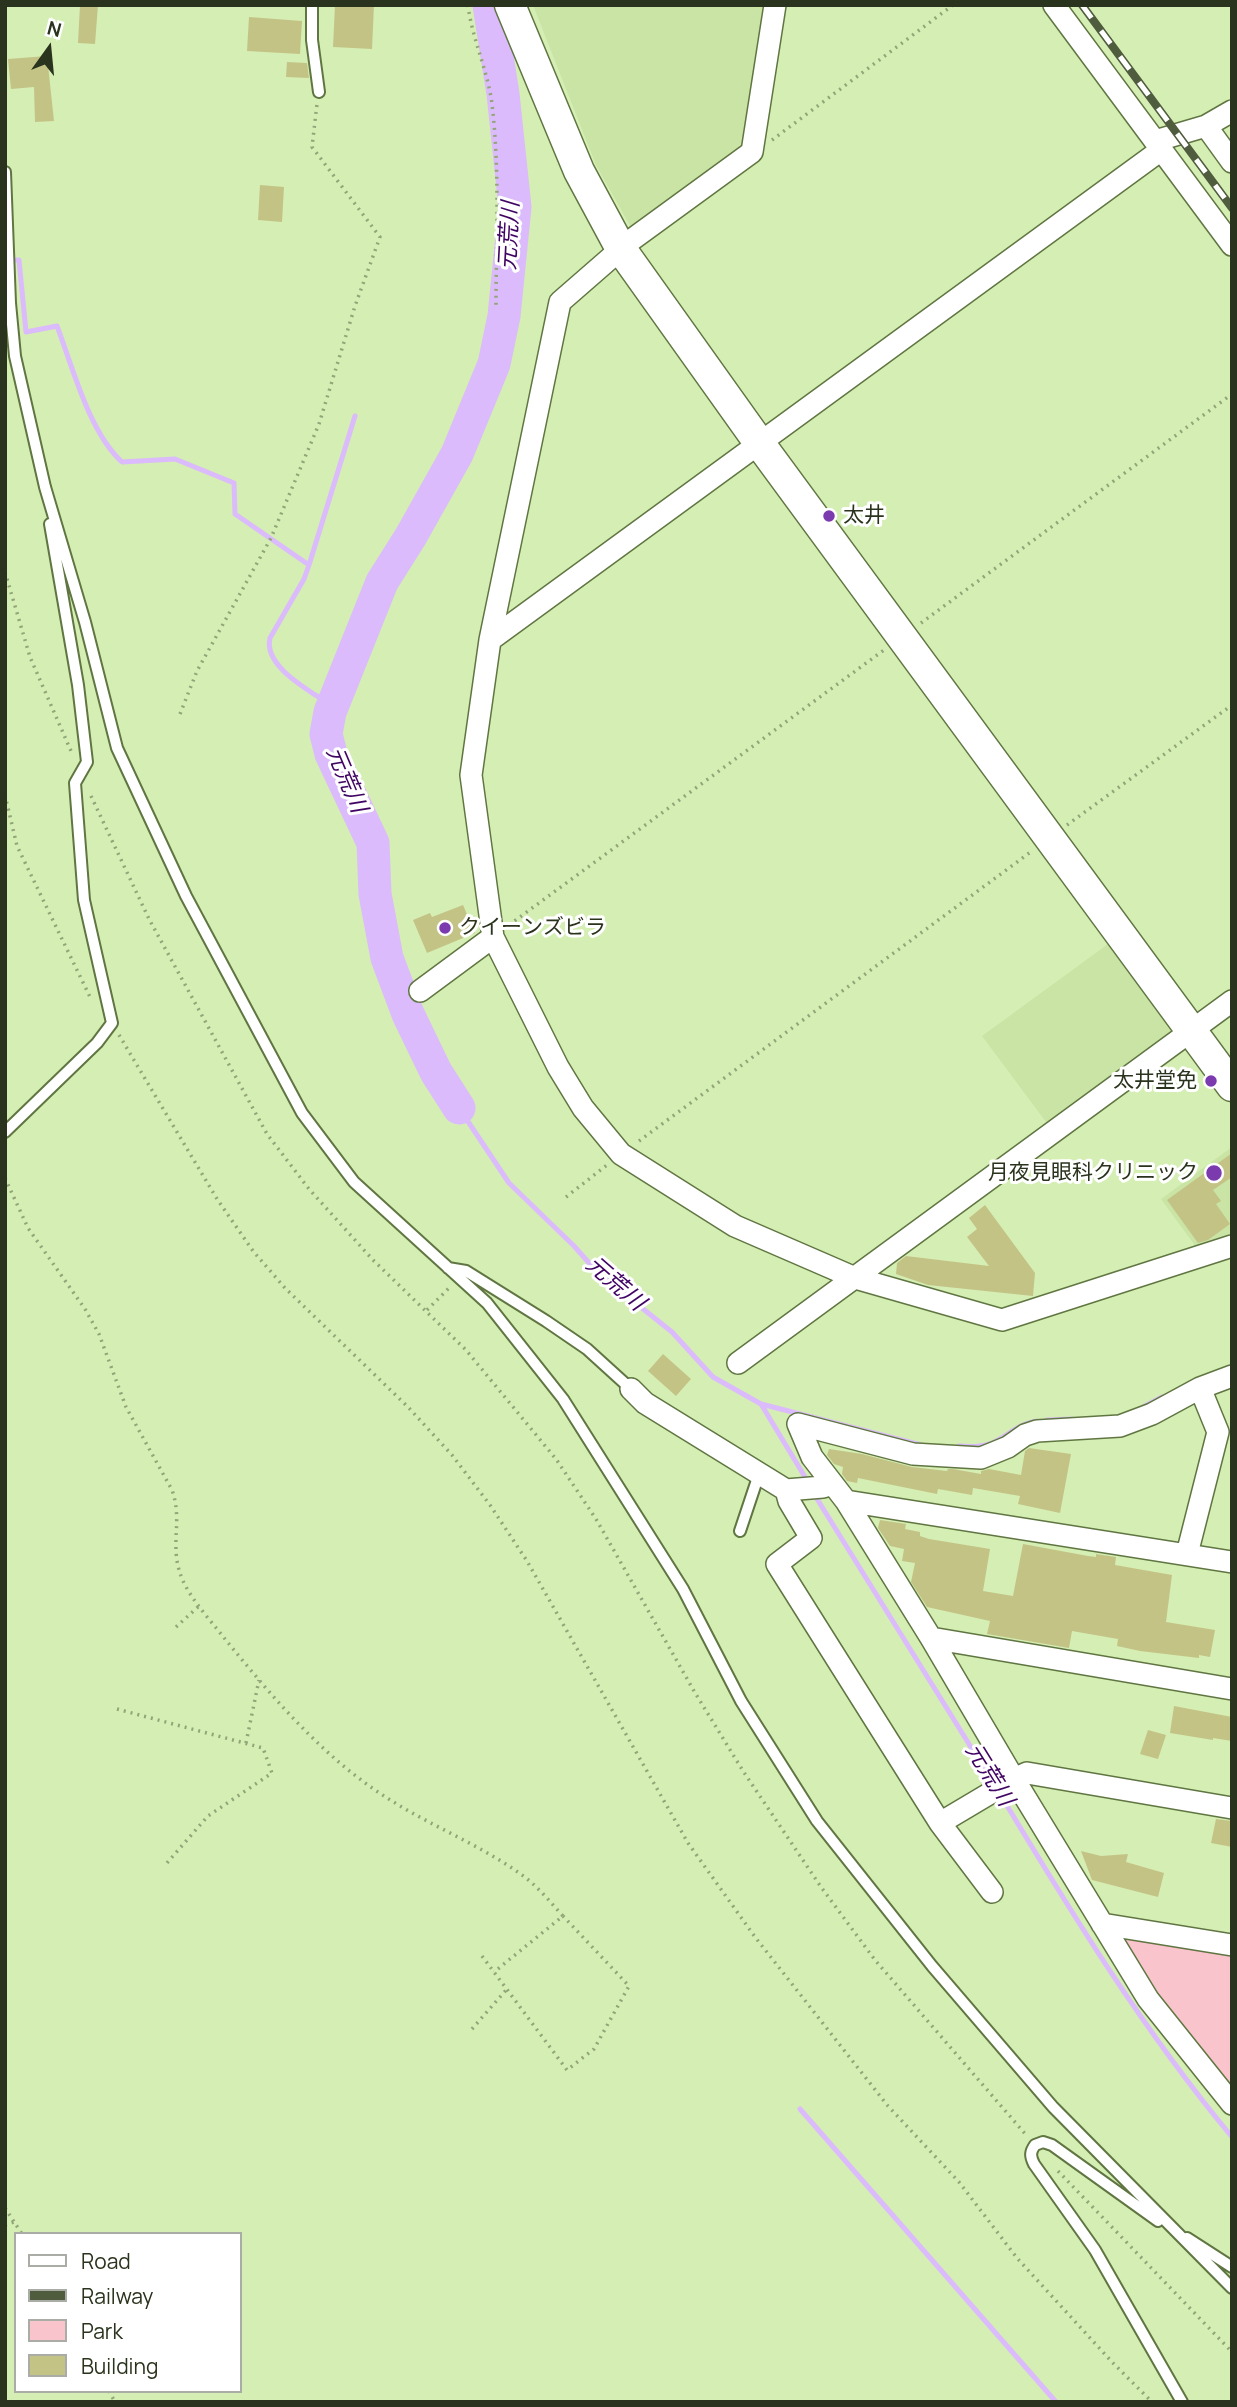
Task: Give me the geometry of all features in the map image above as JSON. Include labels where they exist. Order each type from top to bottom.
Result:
[{"type":"street","points":[[510,5],[579,171],[621,250],[656,302],[1232,1087]]},
{"type":"street","points":[[775,5],[752,152],[621,250],[560,302],[490,640],[471,775],[493,937],[558,1067],[583,1108],[621,1154],[735,1226],[855,1278],[1002,1320],[1232,1246]]},
{"type":"street","points":[[1054,5],[1232,245]]},
{"type":"street","points":[[490,640],[760,444],[1158,145],[1230,114]]},
{"type":"street","points":[[1206,126],[1232,162]]},
{"type":"street","points":[[420,991],[493,937]]},
{"type":"street","points":[[738,1363],[1232,1001]]},
{"type":"street","points":[[1232,1376],[1199,1388],[1152,1414],[1120,1426],[1037,1431],[981,1458],[913,1454],[798,1423],[811,1457],[931,1638],[1009,1782],[1148,1998],[1232,2104]]},
{"type":"street","points":[[1187,1554],[1223,1444],[1199,1388]]},
{"type":"street","points":[[631,1389],[645,1403],[790,1491],[834,1491],[1232,1562]]},
{"type":"street","points":[[790,1491],[789,1501],[811,1538],[777,1564],[940,1823],[992,1892]]},
{"type":"street","points":[[931,1638],[1232,1689]]},
{"type":"street","points":[[940,1823],[1027,1773],[1232,1808]]},
{"type":"street","points":[[1102,1924],[1232,1945]]},
{"type":"lane","points":[[312,5],[312,40],[319,92]]},
{"type":"lane","points":[[5,172],[10,303],[15,356],[45,487],[78,685],[87,762],[75,783],[84,900],[112,1023],[97,1043],[5,1132]]},
{"type":"lane","points":[[45,487],[85,622],[117,748],[186,897],[302,1113],[354,1182],[487,1303],[570,1409],[683,1589],[741,1701],[817,1821],[932,1966],[1053,2107],[1232,2288]]},
{"type":"lane","points":[[448,1268],[466,1271],[546,1321],[587,1349],[631,1389]]},
{"type":"lane","points":[[740,1531],[759,1474]]},
{"type":"lane","points":[[1182,2402],[1095,2250],[1034,2164],[1030,2156],[1035,2145],[1043,2142],[1052,2146],[1134,2205],[1232,2267]]},
{"type":"path","points":[[468,5],[470,22],[492,100],[496,151],[496,307]]},
{"type":"path","points":[[752,152],[768,143],[953,5]]},
{"type":"path","points":[[180,714],[197,671],[271,538],[282,513],[319,424],[355,306],[380,237],[312,147],[319,92]]},
{"type":"path","points":[[493,937],[1232,394]]},
{"type":"path","points":[[5,572],[30,657],[80,774],[149,919],[267,1135],[309,1189],[373,1260],[466,1350],[556,1458],[596,1519],[743,1771],[821,1887],[875,1960],[1035,2145],[1232,2352]]},
{"type":"path","points":[[566,1197],[1232,705]]},
{"type":"path","points":[[5,795],[17,846],[90,999],[112,1023],[217,1199],[253,1251],[285,1288],[408,1407],[452,1455],[490,1505],[527,1561],[688,1843],[755,1937],[888,2106],[959,2182],[1017,2258],[1152,2402]]},
{"type":"path","points":[[5,1178],[28,1228],[85,1309],[99,1334],[126,1406],[172,1490],[177,1504],[174,1547],[177,1566],[185,1586],[199,1606],[259,1680],[312,1737],[369,1787],[526,1879],[629,1986],[594,2049],[567,2070],[482,1956]]},
{"type":"path","points":[[427,1310],[459,1278]]},
{"type":"path","points":[[176,1627],[199,1606]]},
{"type":"path","points":[[246,1743],[259,1680]]},
{"type":"path","points":[[117,1709],[263,1748],[272,1773],[208,1815],[166,1864]]},
{"type":"path","points":[[494,1972],[563,1916]]},
{"type":"path","points":[[472,2029],[507,1989]]},
{"type":"path","points":[[5,2208],[21,2232]]},
{"type":"path","points":[[5,2225],[14,2222]]},
{"type":"shaded area","points":[[533,5],[768,5],[747,147],[633,231],[596,165]]},
{"type":"shaded area","points":[[1108,944],[1175,1035],[1049,1126],[982,1036]]},
{"type":"shaded area","name":"月夜見眼科クリニック","points":[[1232,1147],[1232,1240],[1199,1251],[1161,1199]]},
{"type":"green space","points":[[1116,1935],[1232,1954],[1232,2095],[1159,2003]]},
{"type":"building","points":[[80,5],[98,5],[95,44],[78,43]]},
{"type":"building","points":[[335,5],[374,5],[372,49],[333,47]]},
{"type":"building","points":[[249,17],[302,21],[300,54],[247,51]]},
{"type":"building","points":[[47,56],[54,121],[35,122],[34,87],[11,89],[8,59]]},
{"type":"building","points":[[287,62],[307,63],[309,78],[286,77]]},
{"type":"building","points":[[260,185],[284,187],[282,222],[258,220]]},
{"type":"building","name":"クイーンズビラ","points":[[463,905],[475,933],[427,953],[413,920],[430,913],[432,917]]},
{"type":"building","name":"月夜見眼科クリニック","points":[[1232,1153],[1232,1177],[1213,1190],[1221,1201],[1216,1204],[1230,1224],[1208,1240],[1198,1243],[1167,1200]]},
{"type":"building","points":[[985,1205],[1035,1273],[1033,1296],[928,1285],[896,1274],[897,1263],[906,1256],[989,1266],[967,1237],[977,1229],[969,1218]]},
{"type":"building","points":[[663,1354],[691,1379],[676,1396],[648,1371]]},
{"type":"building","points":[[1029,1448],[1071,1454],[1060,1513],[1018,1504],[1020,1496],[973,1488],[972,1495],[938,1489],[937,1494],[858,1478],[857,1483],[847,1481],[842,1474],[843,1467],[834,1464],[827,1455],[829,1449],[862,1454],[912,1467],[947,1471],[953,1469],[981,1474],[981,1471],[989,1469],[1021,1475],[1025,1451]]},
{"type":"building","points":[[880,1520],[906,1524],[905,1529],[920,1532],[920,1536],[929,1539],[990,1549],[983,1591],[1013,1596],[1023,1544],[1088,1556],[1096,1557],[1096,1554],[1116,1557],[1115,1565],[1172,1575],[1166,1622],[1215,1630],[1210,1657],[1140,1651],[1117,1646],[1118,1639],[1072,1631],[1069,1648],[987,1634],[990,1621],[927,1607],[911,1582],[915,1563],[902,1561],[904,1549],[890,1546],[878,1528]]},
{"type":"building","points":[[1174,1706],[1232,1717],[1232,1741],[1170,1733]]},
{"type":"building","points":[[1148,1730],[1166,1735],[1158,1759],[1140,1754]]},
{"type":"building","points":[[1216,1819],[1232,1821],[1232,1847],[1211,1843]]},
{"type":"building","points":[[1081,1851],[1101,1856],[1128,1854],[1126,1862],[1164,1873],[1158,1897],[1092,1880]]},
{"type":"waterway","name":"元荒川","points":[[459,1108],[436,1072],[408,1014],[387,958],[375,894],[373,843],[331,754],[326,734],[330,712],[382,582],[457,454],[494,364],[504,316],[515,207],[503,94],[489,5]]},
{"type":"waterway","points":[[9,260],[19,260],[26,332],[57,326],[91,417],[110,449],[122,462],[175,459],[234,483],[235,514],[309,565],[304,579],[270,638],[270,649],[274,659],[290,677],[332,706]]},
{"type":"waterway","points":[[309,565],[355,416]]},
{"type":"waterway","name":"元荒川","points":[[459,1108],[509,1183],[598,1273],[672,1332],[713,1377],[761,1404],[921,1445]]},
{"type":"waterway","name":"元荒川","points":[[1143,1407],[1162,1397]]},
{"type":"waterway","name":"元荒川","points":[[761,1404],[808,1482]]},
{"type":"waterway","name":"元荒川","points":[[1047,1420],[1072,1419]]},
{"type":"waterway","name":"元荒川","points":[[959,1446],[992,1443],[1019,1427],[1037,1421]]},
{"type":"waterway","name":"元荒川","points":[[814,1494],[995,1786]]},
{"type":"waterway","name":"元荒川","points":[[1000,1794],[1138,2013],[1232,2137]]},
{"type":"waterway","points":[[800,2109],[1056,2402]]},
{"type":"railway","points":[[1082,5],[1232,208]]},
{"type":"place","name":"太井","points":[[829,516]]},
{"type":"place","name":"クイーンズビラ","points":[[445,928]]},
{"type":"place","name":"太井堂免","points":[[1211,1081]]},
{"type":"place","name":"月夜見眼科クリニック","points":[[1214,1173]]}]
